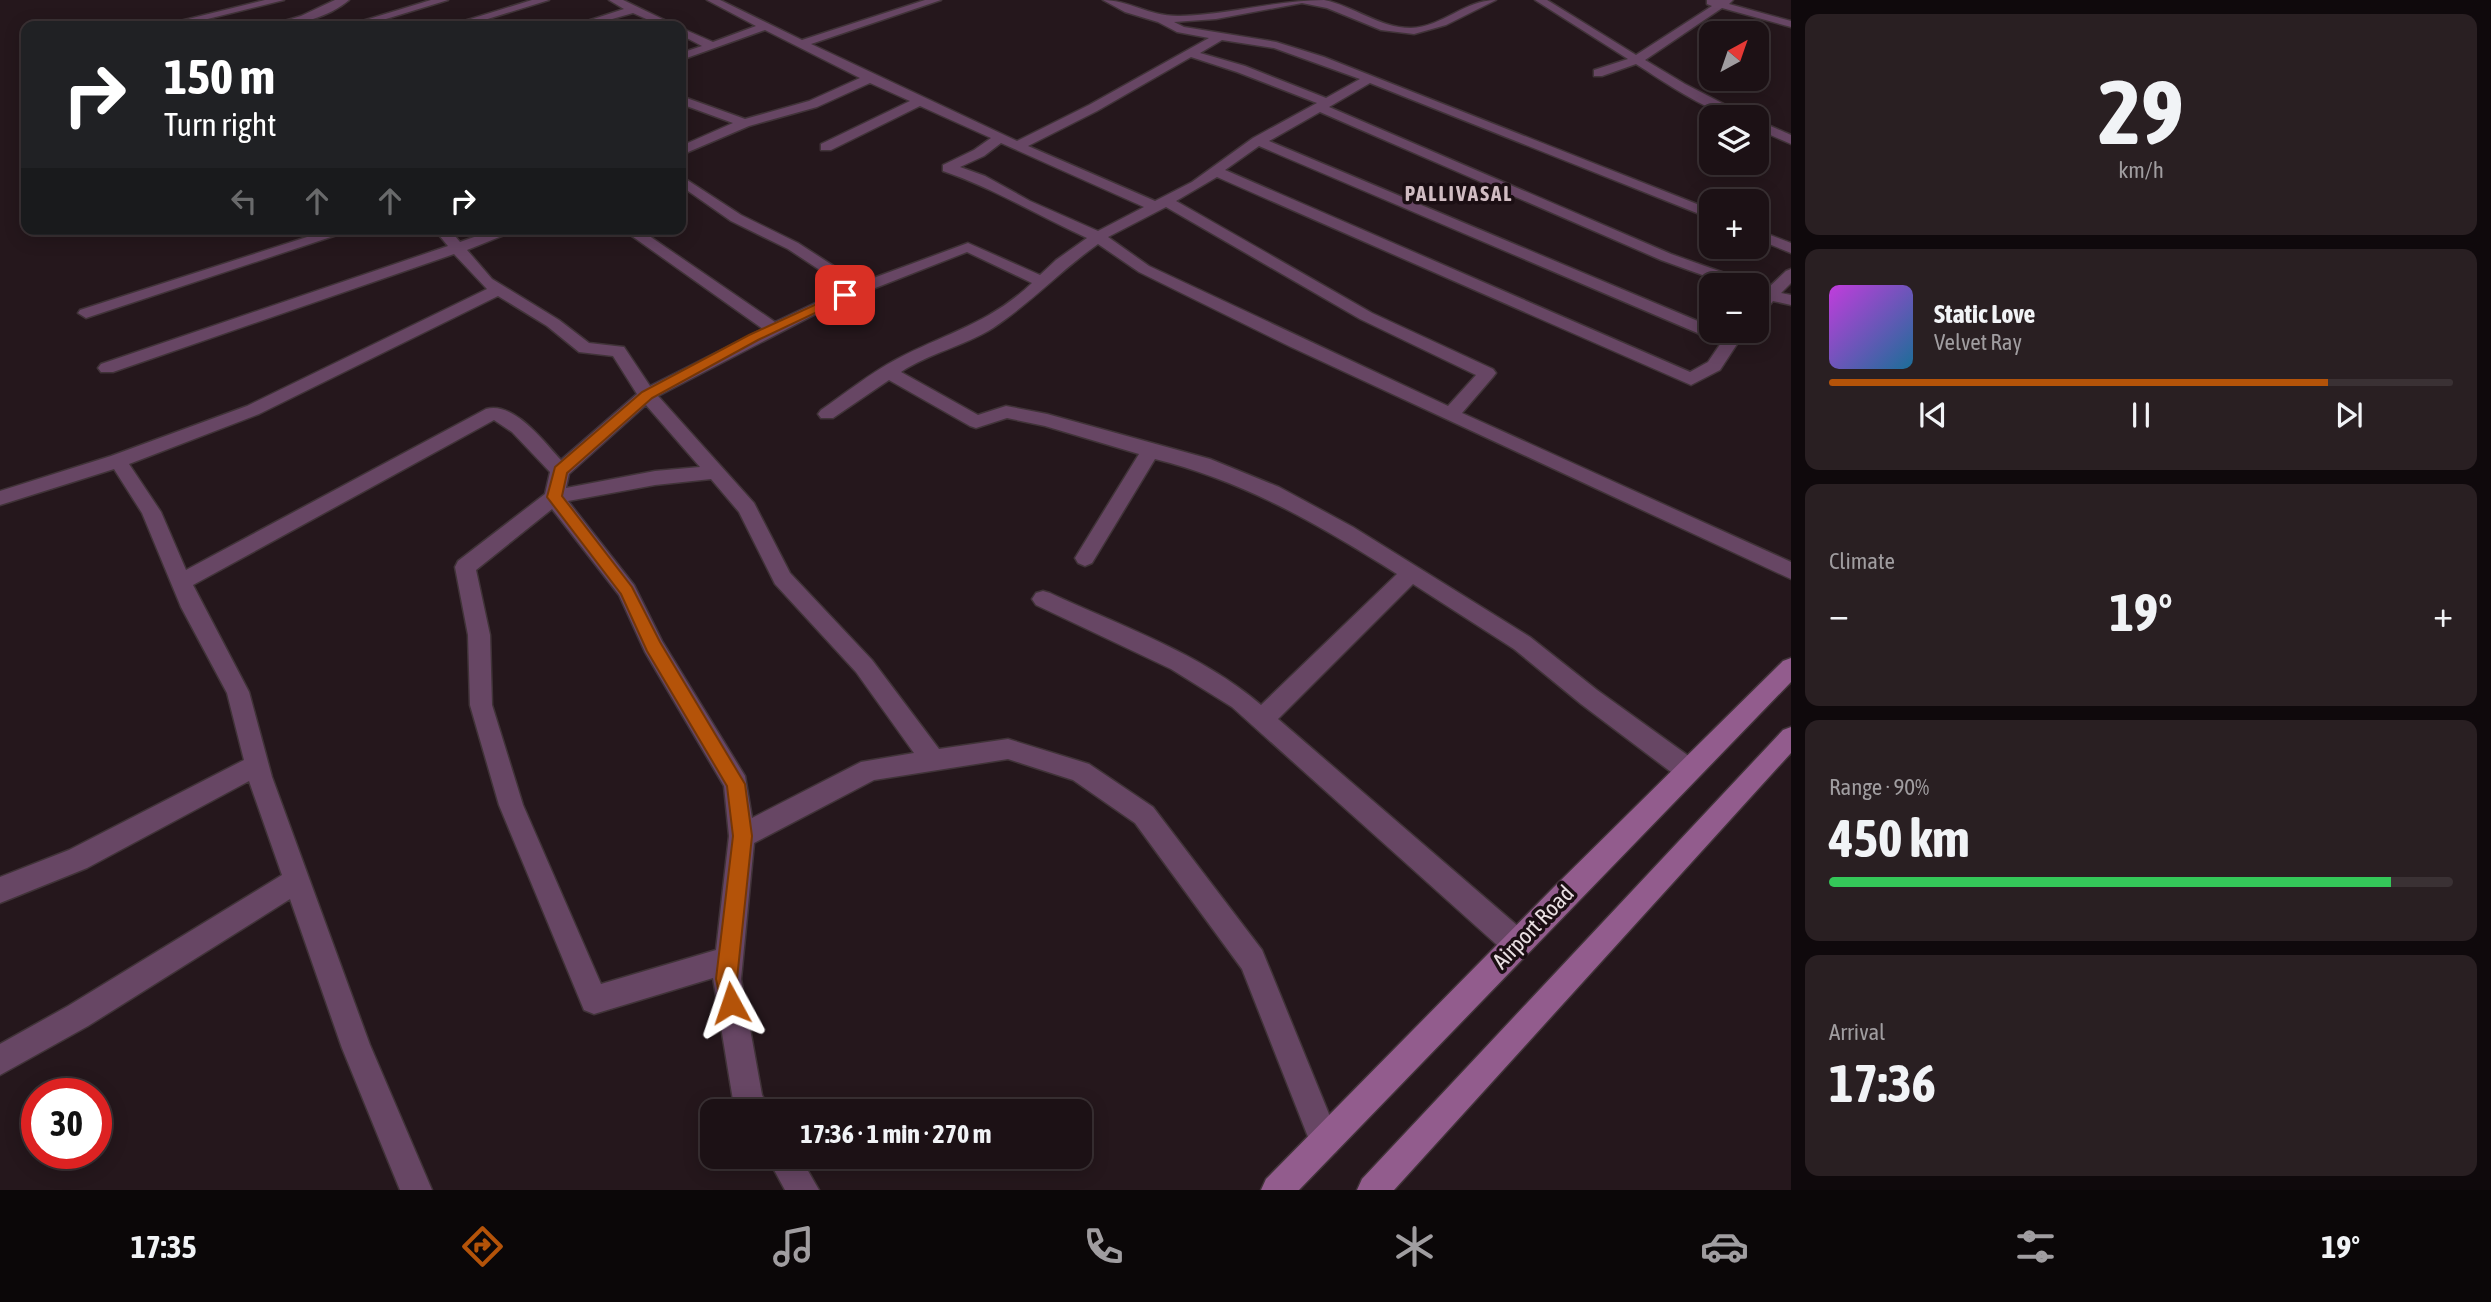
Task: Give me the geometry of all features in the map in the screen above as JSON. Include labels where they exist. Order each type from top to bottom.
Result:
[{"type":"main road","name":"Airport Road","points":[[1277,1190],[1516,943],[1791,667]]},
{"type":"main road","points":[[1373,1190],[1791,737]]},
{"type":"street","points":[[188,21],[282,0],[308,21]]},
{"type":"street","points":[[311,21],[344,0]]},
{"type":"street","points":[[370,21],[443,0]]},
{"type":"street","points":[[472,21],[544,0]]},
{"type":"street","points":[[614,0],[660,21]]},
{"type":"street","points":[[712,0],[870,78],[1124,195],[1162,205],[1366,316],[1487,373],[1451,414]]},
{"type":"street","points":[[801,44],[936,0]]},
{"type":"street","points":[[1108,0],[1137,13],[1164,19],[1208,15],[1296,0],[1321,3],[1387,27],[1416,31],[1491,0]]},
{"type":"street","points":[[1540,0],[1681,87],[1718,105]]},
{"type":"street","points":[[1702,0],[1724,2],[1791,24]]},
{"type":"street","points":[[1598,73],[1636,60],[1724,2]]},
{"type":"street","points":[[594,21],[634,9]]},
{"type":"street","points":[[491,16],[500,21]]},
{"type":"street","points":[[1164,19],[1164,22],[1181,30],[1276,45],[1370,78],[1699,210]]},
{"type":"street","points":[[686,55],[766,26]]},
{"type":"street","points":[[686,33],[712,46]]},
{"type":"street","points":[[1018,145],[1093,108],[1219,37]]},
{"type":"street","points":[[1189,53],[1241,69],[1666,257],[1711,273]]},
{"type":"street","points":[[686,149],[744,123],[813,104],[870,78]]},
{"type":"street","points":[[827,414],[902,363],[985,326],[1026,298],[1061,263],[1098,237],[1162,205],[1258,141],[1370,78]]},
{"type":"street","points":[[826,147],[919,101]]},
{"type":"street","points":[[686,102],[744,123]]},
{"type":"street","points":[[1773,132],[1791,122]]},
{"type":"street","points":[[1769,130],[1791,141]]},
{"type":"street","points":[[1001,137],[979,153],[947,168],[980,179],[1025,204],[1098,237],[1143,269],[1297,343],[1791,571]]},
{"type":"street","points":[[1258,141],[1699,321]]},
{"type":"street","points":[[1215,172],[1691,379],[1714,366],[1730,343]]},
{"type":"street","points":[[686,183],[736,218],[793,246],[858,289]]},
{"type":"street","points":[[86,313],[329,235]]},
{"type":"street","points":[[446,235],[486,282],[553,323],[585,348],[618,351],[647,395],[747,508],[782,578],[863,666],[933,760]]},
{"type":"street","points":[[107,368],[493,235]]},
{"type":"street","points":[[638,235],[773,328]]},
{"type":"street","points":[[1769,239],[1791,249]]},
{"type":"street","points":[[554,497],[560,471],[647,395],[773,328],[858,289],[968,247],[1042,282]]},
{"type":"street","points":[[1769,289],[1791,274]]},
{"type":"street","points":[[0,498],[118,461],[253,411],[498,290]]},
{"type":"street","points":[[1769,294],[1791,300]]},
{"type":"street","points":[[888,372],[976,422],[1006,412],[1047,420],[1203,464],[1272,492],[1346,532],[1522,643],[1589,697],[1688,770]]},
{"type":"street","points":[[181,582],[492,413],[510,421],[560,471]]},
{"type":"street","points":[[1084,558],[1128,491],[1150,451]]},
{"type":"street","points":[[118,461],[151,512],[181,582],[237,692],[257,765],[356,1048],[416,1190]]},
{"type":"street","points":[[716,471],[655,478],[554,497],[465,567],[479,635],[481,705],[511,805],[594,1000],[729,960]]},
{"type":"street","points":[[554,497],[627,591],[653,646],[736,784],[742,836],[727,979],[748,1099]]},
{"type":"street","points":[[1262,719],[1301,683],[1374,604],[1412,573]]},
{"type":"street","points":[[1044,598],[1178,663],[1240,700],[1516,943]]},
{"type":"street","points":[[742,836],[870,769],[1008,748],[1080,772],[1144,815],[1252,960],[1325,1142]]},
{"type":"street","points":[[0,890],[78,859],[257,765]]},
{"type":"street","points":[[0,1060],[78,1016],[297,880]]},
{"type":"street","points":[[790,1169],[803,1190]]},
{"type":"district","name":"PALLIVASAL","points":[[1459,193]]},
{"type":"route","points":[[731,1003],[727,979],[742,836],[736,784],[700,720],[653,646],[627,591],[554,497],[560,471],[647,395],[754,337],[845,295]]}]
